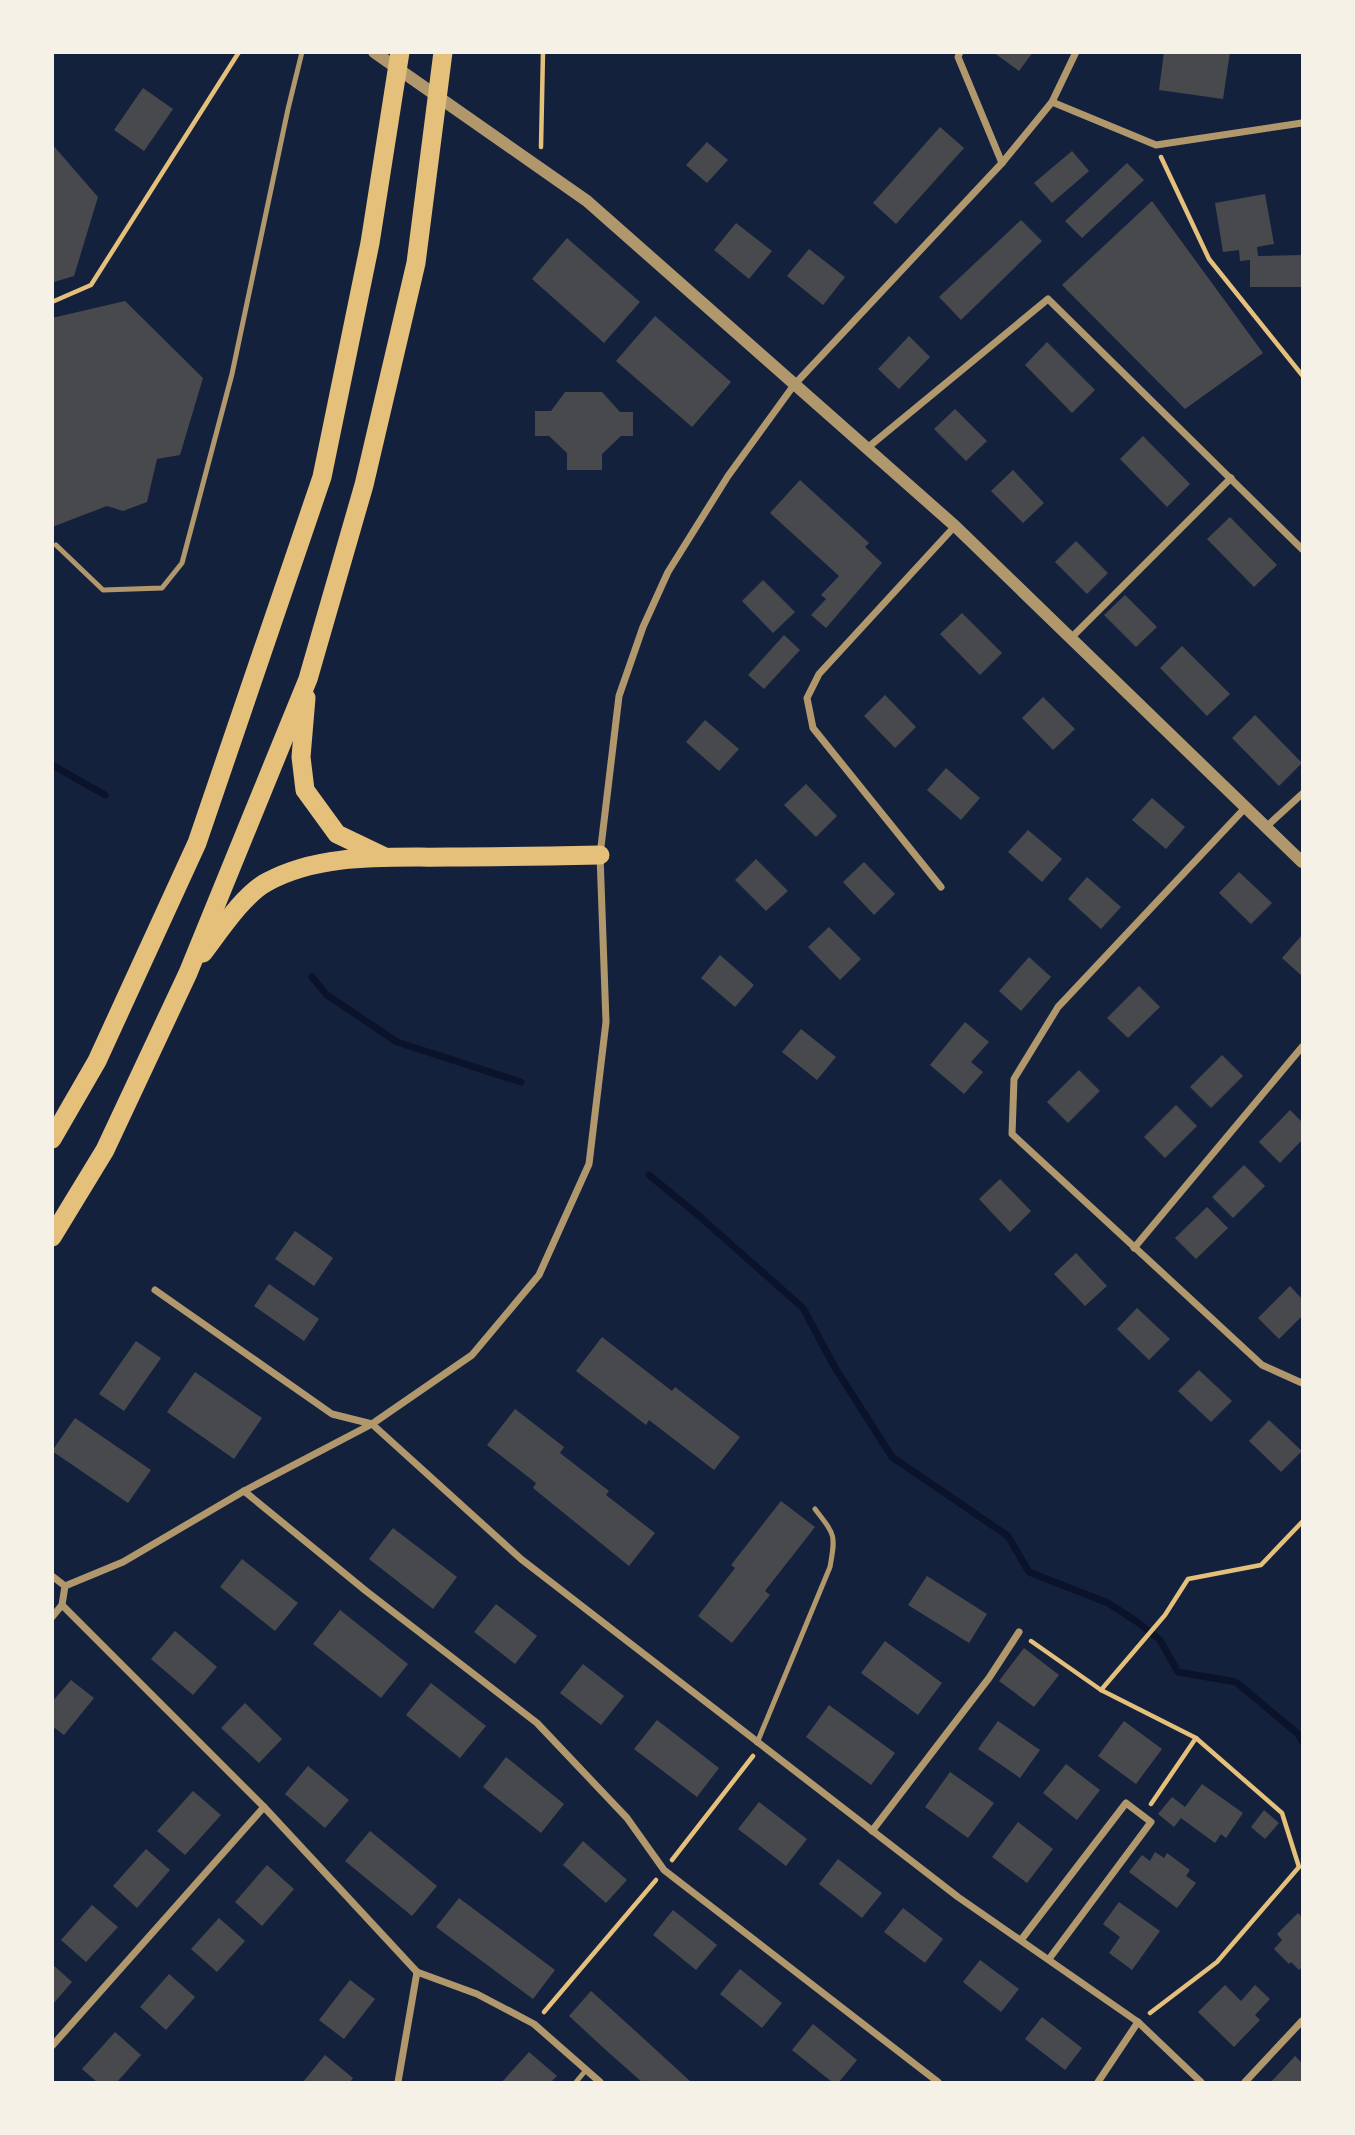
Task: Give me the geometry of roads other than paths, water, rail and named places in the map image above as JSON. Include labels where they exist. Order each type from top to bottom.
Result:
[{"type":"highway","points":[[52,1139],[97,1061],[197,843],[322,477],[370,243],[400,52]]},
{"type":"highway","points":[[52,1237],[105,1150],[188,973],[308,679],[364,485],[416,263],[443,52]]},
{"type":"highway","points":[[308,679],[301,757],[305,790],[337,834],[387,858]]},
{"type":"highway","points":[[188,973],[236,911],[264,883],[295,870],[335,861],[387,858],[600,855]]},
{"type":"street","points":[[374,52],[587,201],[955,526],[1303,862]]},
{"type":"street","points":[[961,52],[958,57],[1002,163]]},
{"type":"street","points":[[65,1586],[124,1562],[244,1491],[373,1424],[472,1355],[539,1275],[589,1164],[606,1022],[600,855],[619,696],[643,627],[668,572],[694,530],[728,476],[794,385],[1002,163],[1052,102],[1076,52]]},
{"type":"street","points":[[1052,102],[1156,145],[1303,123]]},
{"type":"street","points":[[866,449],[1048,299],[1303,548]]},
{"type":"street","points":[[1071,638],[1231,478]]},
{"type":"street","points":[[941,887],[813,728],[807,698],[819,674],[955,526]]},
{"type":"street","points":[[1266,827],[1303,794]]},
{"type":"street","points":[[1245,807],[1058,1007],[1014,1079],[1012,1134],[1262,1365],[1303,1383]]},
{"type":"street","points":[[1134,1248],[1303,1047]]},
{"type":"street","points":[[155,1290],[332,1414],[373,1424],[521,1559],[958,1897],[1138,2022],[1201,2082]]},
{"type":"street","points":[[244,1491],[366,1591],[537,1723],[627,1818],[664,1870],[938,2082]]},
{"type":"street","points":[[52,1576],[65,1586]]},
{"type":"street","points":[[52,1617],[62,1605],[65,1586]]},
{"type":"street","points":[[62,1605],[264,1807],[417,1972],[477,1994],[534,2024],[600,2082]]},
{"type":"street","points":[[872,1831],[989,1678],[1019,1632]]},
{"type":"street","points":[[1021,1940],[1126,1803],[1151,1822],[1049,1959]]},
{"type":"street","points":[[52,2046],[264,1807]]},
{"type":"street","points":[[398,2082],[417,1972]]},
{"type":"street","points":[[1245,2082],[1303,2021]]},
{"type":"street","points":[[1098,2082],[1138,2022]]},
{"type":"lane","points":[[57,545],[103,590],[162,588],[182,564],[232,374],[302,52]]},
{"type":"lane","points":[[759,1744],[830,1567],[832,1532],[815,1509]]},
{"type":"lane","points":[[576,2082],[586,2070]]},
{"type":"waterway","points":[[52,765],[105,795]]},
{"type":"waterway","points":[[312,977],[327,995],[397,1042],[521,1082]]},
{"type":"waterway","points":[[649,1175],[803,1308],[834,1366],[892,1457],[1008,1536],[1029,1572],[1108,1603],[1136,1621],[1160,1640],[1178,1672],[1236,1682],[1298,1734],[1302,1741]]}]
